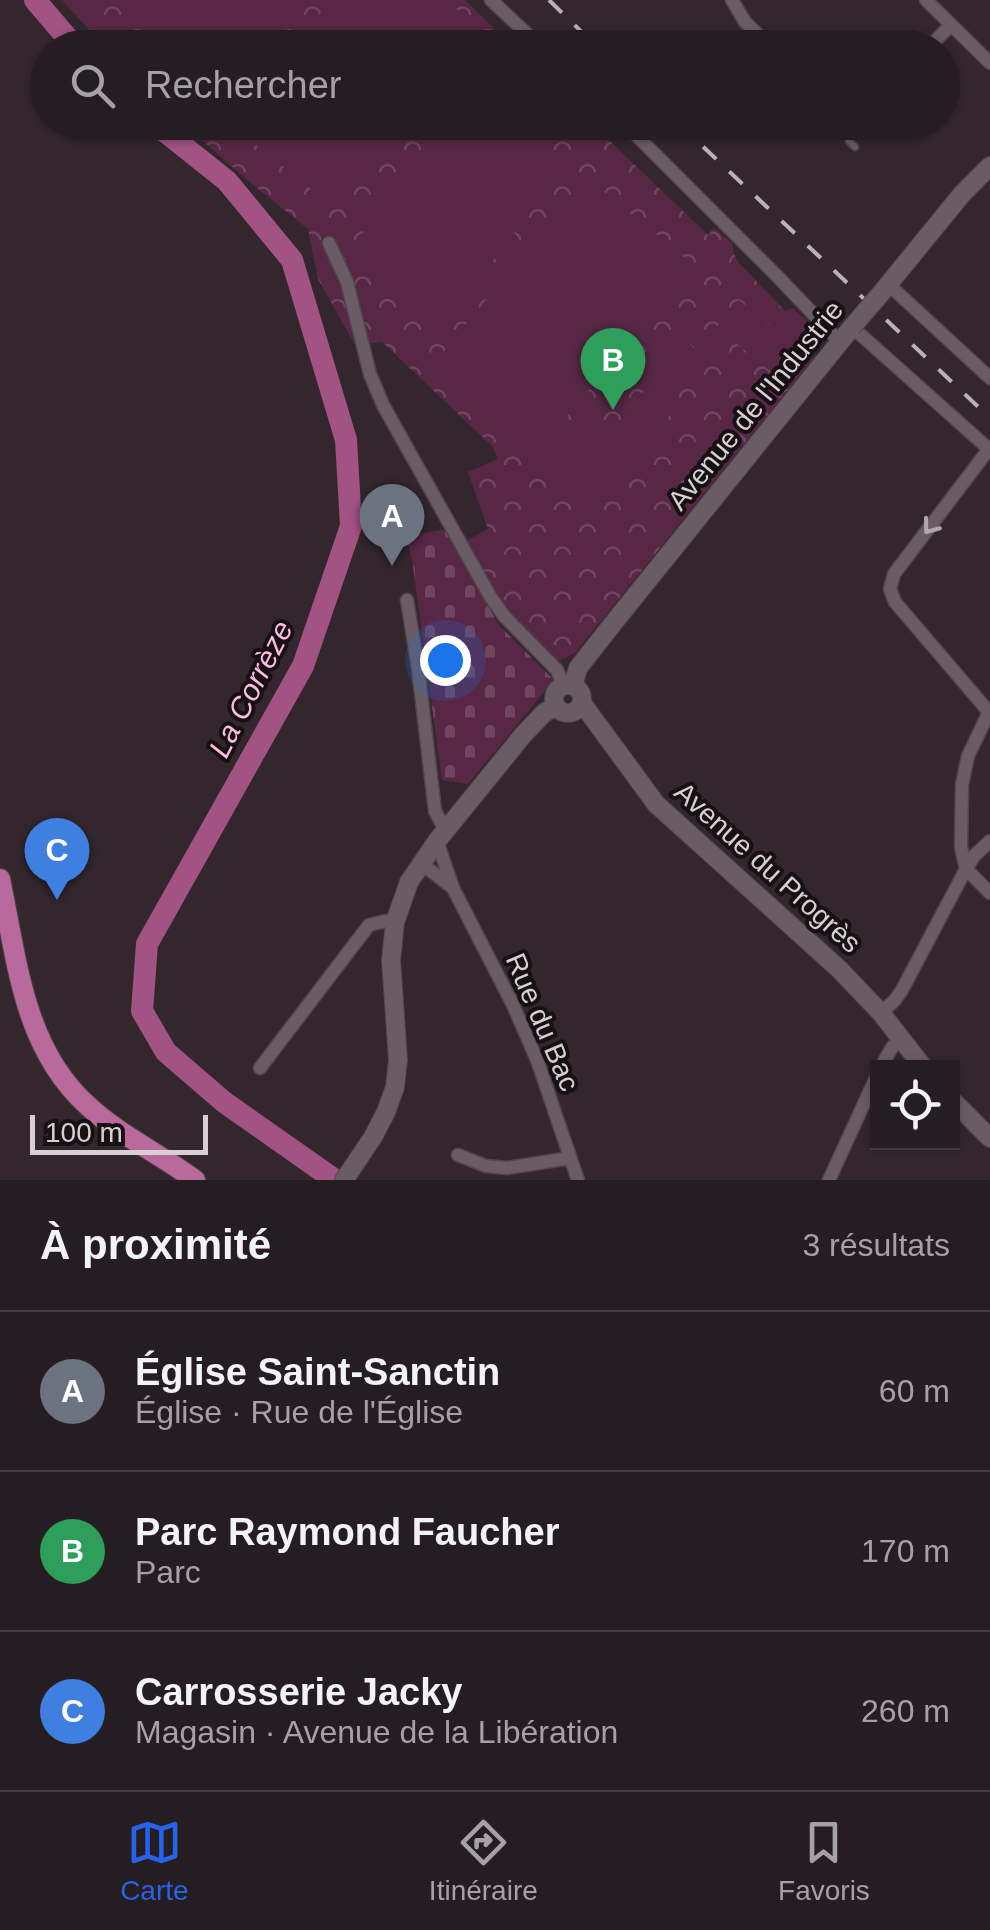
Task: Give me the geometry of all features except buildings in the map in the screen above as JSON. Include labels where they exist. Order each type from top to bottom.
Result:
[{"type":"main road","name":"Avenue de l'Industrie","points":[[441,836],[522,735],[556,706],[556,694],[573,691],[578,668],[602,637],[962,194],[990,166]]},
{"type":"main road","name":"Avenue du Progrès","points":[[573,691],[656,804],[840,969],[917,1060]]},
{"type":"main road","points":[[344,1180],[373,1137],[395,1087],[398,1060],[391,960],[395,922],[409,882],[441,836]]},
{"type":"main road","points":[[0,879],[35,1033],[58,1074],[86,1105],[194,1180]]},
{"type":"main road","points":[[960,1108],[990,1138]]},
{"type":"street","points":[[491,0],[523,30]]},
{"type":"street","points":[[732,0],[754,30]]},
{"type":"street","points":[[926,0],[957,30]]},
{"type":"street","points":[[945,30],[951,24]]},
{"type":"street","points":[[960,33],[990,63]]},
{"type":"street","points":[[641,140],[778,277],[989,450],[894,574],[890,589],[895,602],[990,711],[968,756],[962,785],[961,847],[966,868],[990,893]]},
{"type":"street","points":[[329,243],[347,282],[370,374],[383,405],[490,596],[573,691]]},
{"type":"street","points":[[886,287],[990,378]]},
{"type":"street","name":"Rue du Bac","points":[[407,600],[435,811],[453,888],[514,1005],[578,1180]]},
{"type":"street","points":[[881,1013],[902,990],[966,868],[990,841]]},
{"type":"street","name":"Rue du Bac","points":[[422,864],[453,888]]},
{"type":"street","points":[[260,1068],[369,926],[395,922]]},
{"type":"street","points":[[885,1060],[901,1040]]},
{"type":"street","points":[[830,1180],[870,1090]]},
{"type":"street","points":[[458,1155],[486,1166],[507,1168],[570,1158]]},
{"type":"lane","points":[[848,140],[855,147]]},
{"type":"green space","points":[[62,0],[465,0],[496,30],[89,30]]},
{"type":"green space","points":[[160,0],[311,0],[287,30],[159,30],[145,19]]},
{"type":"green space","points":[[331,0],[445,0],[474,23],[468,30],[307,30]]},
{"type":"green space","points":[[202,140],[609,140],[708,235],[714,228],[733,244],[738,262],[785,311],[793,308],[816,330],[814,358],[574,654],[551,664],[504,616],[461,544],[488,529],[468,472],[498,459],[492,446],[382,342],[355,345],[318,279],[308,229]]},
{"type":"green space","points":[[250,140],[381,140],[330,204]]},
{"type":"green space","points":[[438,140],[514,140],[560,176],[437,330],[345,256]]},
{"type":"green space","points":[[586,177],[691,263],[538,452],[432,366]]},
{"type":"green space","points":[[739,300],[795,346],[773,373],[717,328]]},
{"type":"green space","points":[[680,336],[700,353],[668,392],[648,375]]},
{"type":"green space","points":[[648,386],[675,408],[594,509],[542,468],[582,418],[607,438]]},
{"type":"green space","points":[[448,529],[498,624],[554,680],[468,784],[442,780],[406,536]]},
{"type":"waterway","name":"La Corrèze","points":[[35,0],[61,30]]},
{"type":"waterway","name":"La Corrèze","points":[[176,140],[227,181],[292,260],[346,440],[351,526],[303,666],[147,944],[142,1011],[166,1052],[224,1102],[335,1180]]},
{"type":"railway","points":[[549,0],[580,30]]},
{"type":"railway","points":[[696,140],[990,418]]},
{"type":"place","name":"Parc Raymond Faucher","points":[[613,410]]},
{"type":"place","name":"Église Saint-Sanctin","points":[[392,566]]},
{"type":"place","name":"Carrosserie Jacky","points":[[57,900]]}]
